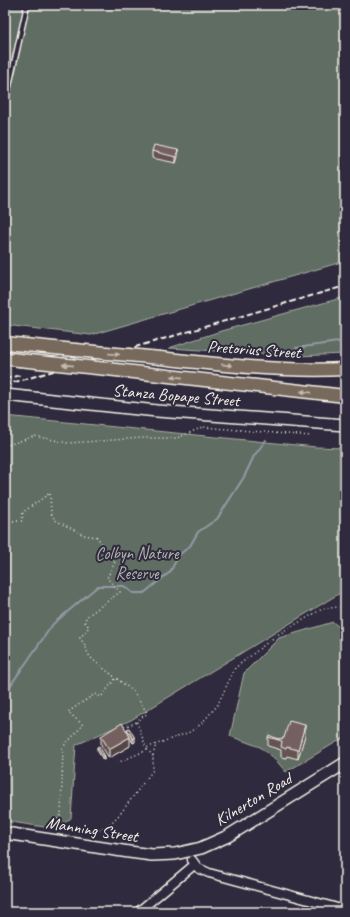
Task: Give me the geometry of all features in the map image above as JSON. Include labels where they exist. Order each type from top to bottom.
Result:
[{"type":"main road","name":"Pretorius Street","points":[[5,343],[242,367],[345,369]]},
{"type":"main road","points":[[5,358],[345,396]]},
{"type":"street","name":"Stanza Bopape Street","points":[[5,395],[165,411],[345,425]]},
{"type":"street","name":"Kilnerton Road","points":[[174,854],[201,848],[228,836],[345,763]]},
{"type":"street","name":"Manning Street","points":[[5,833],[152,855],[174,854]]},
{"type":"street","points":[[138,912],[193,863],[202,870],[222,877],[345,910]]},
{"type":"lane","points":[[5,104],[27,5]]},
{"type":"path","points":[[5,446],[35,436],[68,443],[143,438],[177,438],[203,427],[311,436]]},
{"type":"path","points":[[5,521],[22,521],[23,512],[50,493],[51,513],[55,520],[84,535],[98,537],[115,562],[107,578],[120,592],[86,617],[85,622],[89,627],[80,638],[85,645],[88,654],[93,660],[133,690],[146,711],[147,714],[140,718],[137,722],[118,730]]},
{"type":"path","points":[[117,763],[156,744],[190,732],[202,724],[217,706],[235,668],[277,635],[322,609],[345,606]]},
{"type":"path","points":[[49,828],[61,815],[63,747],[83,725],[68,712],[95,694],[101,697],[116,678]]},
{"type":"path","points":[[137,722],[146,749],[153,756]]},
{"type":"path","points":[[99,830],[111,823],[120,814],[153,770],[153,756],[156,744]]},
{"type":"green space","points":[[11,5],[345,5],[345,261],[91,335],[5,325],[5,34]]},
{"type":"green space","points":[[345,297],[345,354],[297,356],[169,348],[221,331]]},
{"type":"green space","name":"Colbyn Nature Reserve","points":[[5,416],[316,447],[345,448],[345,590],[131,720],[76,745],[71,818],[57,829],[5,821]]},
{"type":"green space","points":[[333,622],[345,632],[345,737],[286,772],[274,758],[260,747],[230,736],[244,673],[279,638]]},
{"type":"building","points":[[154,145],[178,150],[176,157],[152,151]]},
{"type":"building","points":[[289,721],[305,725],[298,750],[281,747],[282,741],[268,737],[269,735],[278,739],[284,738]]},
{"type":"building","points":[[122,723],[130,737],[109,749],[101,736]]},
{"type":"building","points":[[129,728],[135,738],[133,739],[127,729]]},
{"type":"building","points":[[99,746],[105,756],[103,757],[97,747]]},
{"type":"waterway","points":[[296,348],[345,341]]},
{"type":"waterway","points":[[5,692],[53,624],[98,586],[124,586],[133,593],[144,593],[170,572],[179,555],[190,546],[198,532],[217,519],[244,477],[254,456],[266,440]]},
{"type":"railway","points":[[5,385],[345,286]]},
{"type":"railway","points":[[5,379],[20,375]]}]
